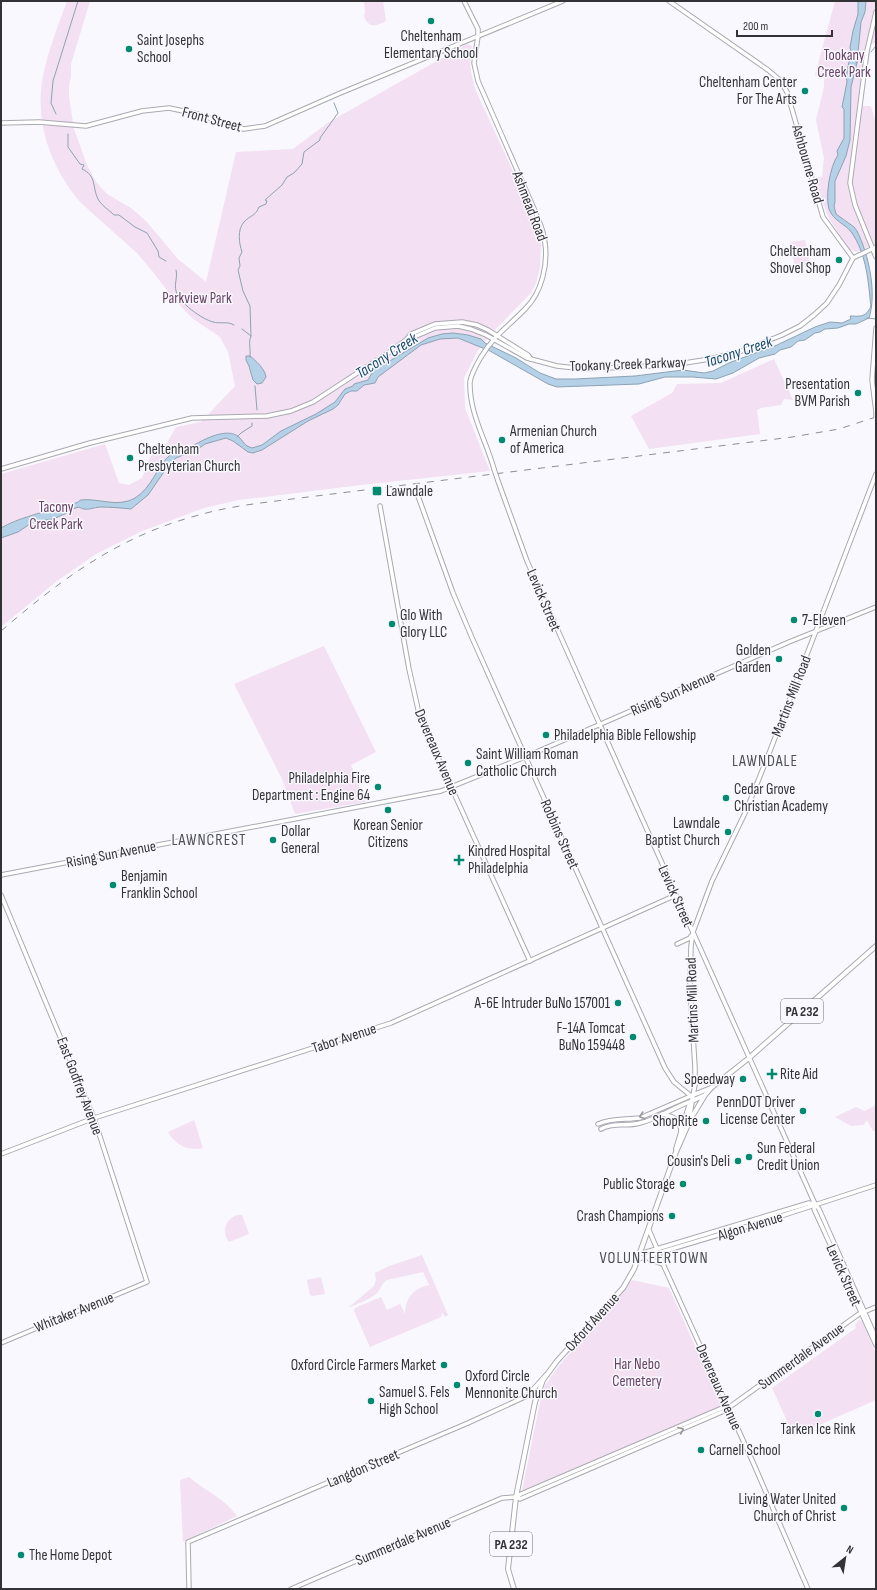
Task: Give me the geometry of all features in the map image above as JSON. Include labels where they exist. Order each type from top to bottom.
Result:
[{"type":"main road","name":"Oxford Avenue","points":[[514,1589],[508,1569],[516,1497],[537,1394],[548,1373],[622,1288],[640,1254],[686,1128],[704,1096],[711,1088],[749,1058],[876,946]]},
{"type":"main road","name":"Oxford Avenue","points":[[692,1095],[711,1088]]},
{"type":"main road","name":"Martins Mill Road","points":[[686,1128],[692,1106],[692,1095]]},
{"type":"main road","name":"Oxford Avenue","points":[[676,1152],[689,1106],[692,1101],[704,1096]]},
{"type":"street","points":[[464,1],[478,29],[478,36],[564,1]]},
{"type":"street","name":"Ashbourne Road","points":[[669,1],[780,80],[787,92],[823,217],[853,258]]},
{"type":"street","points":[[876,12],[867,51],[850,183],[855,205],[874,248],[876,257]]},
{"type":"street","name":"Front Street","points":[[1,123],[39,122],[86,126],[142,110],[169,108],[198,114],[244,129],[266,126],[338,94],[478,36]]},
{"type":"street","name":"Ashmead Road","points":[[478,36],[474,56],[478,81],[541,227],[546,252],[544,270],[532,300],[527,307],[491,341],[483,352],[470,380],[471,400],[480,430],[489,450],[496,475]]},
{"type":"street","points":[[853,258],[874,248]]},
{"type":"street","name":"Tookany Creek Parkway","points":[[1,469],[192,418],[267,416],[291,411],[313,402],[406,340],[435,328],[458,326],[471,329],[491,341],[527,358],[531,358],[546,364],[566,367],[585,368],[672,365],[745,350],[800,326],[814,315],[827,303],[839,285],[853,258]]},
{"type":"street","name":"Tookany Creek Parkway","points":[[406,340],[411,334],[424,328],[449,322],[462,322],[477,326],[496,335],[531,358]]},
{"type":"street","points":[[876,328],[872,380],[876,418]]},
{"type":"street","name":"Martins Mill Road","points":[[692,1095],[695,1085],[690,987],[691,946],[693,932],[713,880],[746,811],[876,474]]},
{"type":"street","name":"Levick Street","points":[[496,475],[527,561],[815,1204],[814,1209],[876,1338]]},
{"type":"street","name":"Robbins Street","points":[[418,496],[453,593],[667,1073],[680,1087],[692,1095]]},
{"type":"street","name":"Devereaux Avenue","points":[[380,506],[408,662],[420,718],[530,961]]},
{"type":"street","name":"Rising Sun Avenue","points":[[1,875],[370,806],[452,788],[876,607]]},
{"type":"street","name":"East Godfrey Avenue","points":[[1,895],[94,1118],[147,1282]]},
{"type":"street","name":"Tabor Avenue","points":[[1,1154],[94,1118],[379,1027],[603,929],[676,895]]},
{"type":"street","points":[[677,944],[690,938],[693,932]]},
{"type":"street","points":[[598,1124],[612,1119],[640,1118],[692,1095]]},
{"type":"street","points":[[601,1129],[606,1126],[619,1124],[641,1123],[692,1101]]},
{"type":"street","points":[[661,1114],[676,1118],[679,1123],[681,1133]]},
{"type":"street","name":"Algon Avenue","points":[[638,1259],[810,1207],[815,1204],[876,1185]]},
{"type":"street","name":"Algon Avenue","points":[[640,1254],[809,1203],[815,1204]]},
{"type":"street","name":"Devereaux Avenue","points":[[649,1230],[662,1264],[808,1589]]},
{"type":"street","points":[[644,1257],[662,1264]]},
{"type":"street","name":"Whitaker Avenue","points":[[1,1343],[147,1282]]},
{"type":"street","name":"Summerdale Avenue","points":[[291,1589],[502,1498],[516,1497],[520,1499],[724,1412],[863,1312],[876,1307]]},
{"type":"street","name":"Levick Street","points":[[863,1312],[876,1345]]},
{"type":"street","points":[[526,1396],[548,1373]]},
{"type":"street","name":"Langdon Street","points":[[189,1589],[188,1542],[468,1423],[526,1396],[537,1394]]},
{"type":"green space","points":[[67,1],[90,1],[71,64],[71,77],[69,85],[69,96],[74,129],[87,165],[96,182],[107,194],[131,208],[146,221],[178,259],[206,282],[236,152],[293,149],[329,122],[467,44],[472,46],[470,58],[476,91],[529,206],[538,230],[541,244],[540,268],[536,283],[531,293],[492,333],[477,352],[464,378],[465,408],[490,471],[239,500],[204,508],[142,531],[96,554],[57,581],[1,627],[1,474],[105,444],[119,483],[129,485],[142,478],[150,457],[167,443],[176,427],[201,422],[235,386],[228,352],[220,337],[192,318],[173,298],[137,253],[81,203],[70,189],[53,160],[43,128],[41,94],[43,76],[48,57]]},
{"type":"green space","points":[[364,1],[383,1],[386,21],[376,25],[371,25],[366,21],[364,17]]},
{"type":"green space","name":"Tookany Creek Park","points":[[835,1],[876,1],[876,42],[871,45],[862,106],[871,106],[876,124],[876,243],[857,252],[849,249],[828,217],[814,178],[822,177],[824,158],[816,120],[824,87],[824,78],[815,75]]},
{"type":"green space","points":[[805,240],[810,264],[795,267],[790,242]]},
{"type":"green space","points":[[774,359],[793,400],[784,399],[781,405],[757,410],[760,434],[649,449],[631,416],[672,393],[677,384],[721,383]]},
{"type":"green space","points":[[324,646],[376,752],[351,765],[365,802],[295,814],[282,779],[234,684]]},
{"type":"green space","points":[[876,1105],[876,1131],[873,1131],[867,1120],[863,1125],[851,1126],[835,1117],[856,1107],[865,1111]]},
{"type":"green space","points":[[194,1120],[203,1148],[193,1149],[178,1144],[168,1132]]},
{"type":"green space","points":[[237,1215],[242,1215],[249,1234],[229,1242],[225,1234],[227,1223]]},
{"type":"green space","points":[[422,1255],[448,1315],[445,1317],[442,1312],[441,1317],[370,1347],[354,1311],[355,1308],[381,1297],[387,1310],[400,1304],[405,1314],[408,1299],[414,1292],[423,1286],[429,1285],[435,1297],[423,1272],[387,1280],[374,1295],[363,1302],[348,1308],[374,1286],[376,1280],[375,1273],[389,1266]]},
{"type":"green space","points":[[321,1277],[325,1294],[310,1295],[307,1280]]},
{"type":"green space","name":"Har Nebo Cemetery","points":[[632,1280],[669,1288],[722,1406],[522,1491],[544,1387],[558,1367]]},
{"type":"green space","points":[[859,1320],[862,1321],[876,1354],[876,1400],[794,1436],[772,1388],[856,1328],[855,1325]]},
{"type":"green space","points":[[189,1477],[220,1499],[237,1516],[183,1542],[180,1480]]},
{"type":"water","points":[[858,1],[866,1],[865,12],[861,22],[857,63],[851,87],[850,140],[846,156],[835,181],[834,206],[836,214],[854,227],[857,231],[865,251],[872,286],[871,308],[869,318],[856,324],[825,329],[815,333],[805,340],[798,341],[791,347],[780,350],[775,354],[759,358],[733,373],[716,379],[665,377],[639,384],[557,387],[548,384],[490,351],[458,338],[440,339],[421,345],[378,377],[375,383],[364,385],[357,391],[351,391],[345,394],[338,405],[333,409],[308,421],[262,450],[253,453],[248,452],[233,441],[226,438],[205,444],[198,449],[176,458],[168,466],[148,495],[131,509],[101,507],[84,509],[79,507],[66,511],[67,513],[53,519],[33,522],[18,532],[1,538],[1,528],[21,519],[60,506],[76,503],[81,500],[122,502],[135,498],[146,489],[161,465],[171,454],[210,437],[228,433],[239,437],[247,446],[252,448],[262,445],[281,431],[316,414],[335,402],[345,389],[353,386],[354,384],[368,380],[373,371],[428,338],[442,334],[453,333],[481,339],[485,343],[516,358],[540,373],[556,379],[635,376],[683,370],[704,373],[713,371],[731,362],[775,346],[815,327],[830,322],[842,323],[851,319],[850,316],[860,316],[867,313],[871,304],[863,256],[852,233],[833,217],[828,203],[828,189],[831,173],[838,155],[837,151],[844,138],[844,109],[842,107],[851,53],[850,47],[858,14]]},
{"type":"water","points":[[246,356],[250,356],[264,371],[266,377],[262,383],[257,384],[253,380]]},
{"type":"waterway","points":[[56,114],[51,103],[53,81],[78,1]]},
{"type":"waterway","points":[[871,52],[876,46]]},
{"type":"waterway","points":[[856,63],[863,57]]},
{"type":"waterway","points":[[251,336],[250,306],[243,291],[238,270],[240,266],[239,258],[242,252],[239,241],[240,229],[244,222],[256,213],[259,207],[266,204],[267,201],[265,200],[302,164],[304,152],[320,140],[338,113],[334,103]]},
{"type":"waterway","points":[[68,134],[68,147],[80,164],[84,165],[82,169],[92,178],[99,201],[114,215],[119,215],[135,227],[147,233],[158,251],[159,257],[166,261]]},
{"type":"waterway","points":[[176,270],[176,291],[178,296],[186,305],[197,314],[208,320],[216,323],[229,323],[234,325]]},
{"type":"waterway","points":[[867,318],[876,319]]},
{"type":"waterway","points":[[242,329],[251,336],[250,357]]},
{"type":"waterway","points":[[255,386],[257,410]]},
{"type":"waterway","points":[[237,437],[252,426],[252,423]]},
{"type":"railway","points":[[1,631],[47,593],[93,561],[143,535],[170,524],[211,512],[269,502],[792,437],[839,429],[876,417]]},
{"type":"place","name":"Cheltenham Elementary School","points":[[431,21]]},
{"type":"place","name":"Saint Josephs School","points":[[129,49]]},
{"type":"place","name":"Cheltenham Center For The Arts","points":[[805,91]]},
{"type":"place","name":"Cheltenham Shovel Shop","points":[[839,260]]},
{"type":"place","name":"Presentation BVM Parish","points":[[858,393]]},
{"type":"place","name":"Armenian Church of America","points":[[502,440]]},
{"type":"place","name":"Cheltenham Presbyterian Church","points":[[130,458]]},
{"type":"place","name":"Lawndale","points":[[377,491]]},
{"type":"place","name":"7-Eleven","points":[[794,620]]},
{"type":"place","name":"Glo With Glory LLC","points":[[392,624]]},
{"type":"place","name":"Golden Garden","points":[[779,659]]},
{"type":"place","name":"Philadelphia Bible Fellowship","points":[[546,735]]},
{"type":"place","name":"Saint William Roman Catholic Church","points":[[468,763]]},
{"type":"place","name":"Philadelphia Fire Department : Engine 64","points":[[378,787]]},
{"type":"place","name":"Cedar Grove Christian Academy","points":[[726,798]]},
{"type":"place","name":"Korean Senior Citizens","points":[[388,810]]},
{"type":"place","name":"Lawndale Baptist Church","points":[[728,832]]},
{"type":"place","name":"Dollar General","points":[[273,840]]},
{"type":"place","name":"Kindred Hospital Philadelphia","points":[[459,860]]},
{"type":"place","name":"Benjamin Franklin School","points":[[113,885]]},
{"type":"place","name":"A-6E Intruder BuNo 157001","points":[[618,1003]]},
{"type":"place","name":"F-14A Tomcat BuNo 159448","points":[[633,1037]]},
{"type":"place","name":"Rite Aid","points":[[772,1074]]},
{"type":"place","name":"Speedway","points":[[743,1079]]},
{"type":"place","name":"PennDOT Driver License Center","points":[[803,1111]]},
{"type":"place","name":"ShopRite","points":[[706,1121]]},
{"type":"place","name":"Sun Federal Credit Union","points":[[749,1157]]},
{"type":"place","name":"Cousin's Deli","points":[[738,1161]]},
{"type":"place","name":"Public Storage","points":[[683,1184]]},
{"type":"place","name":"Crash Champions","points":[[672,1216]]},
{"type":"place","name":"Oxford Circle Farmers Market","points":[[444,1365]]},
{"type":"place","name":"Oxford Circle Mennonite Church","points":[[457,1385]]},
{"type":"place","name":"Samuel S. Fels High School","points":[[371,1401]]},
{"type":"place","name":"Tarken Ice Rink","points":[[818,1414]]},
{"type":"place","name":"Carnell School","points":[[701,1450]]},
{"type":"place","name":"Living Water United Church of Christ","points":[[844,1508]]},
{"type":"place","name":"The Home Depot","points":[[21,1555]]},
{"type":"district","name":"LAWNDALE","points":[[765,760]]},
{"type":"district","name":"LAWNCREST","points":[[209,839]]},
{"type":"district","name":"VOLUNTEERTOWN","points":[[654,1257]]},
{"type":"park label","name":"Parkview Park","points":[[197,298]]},
{"type":"park label","name":"Tacony Creek Park","points":[[56,516]]},
{"type":"water label","name":"Tacony Creek","points":[[738,351]]},
{"type":"water label","name":"Tacony Creek","points":[[386,355]]}]
